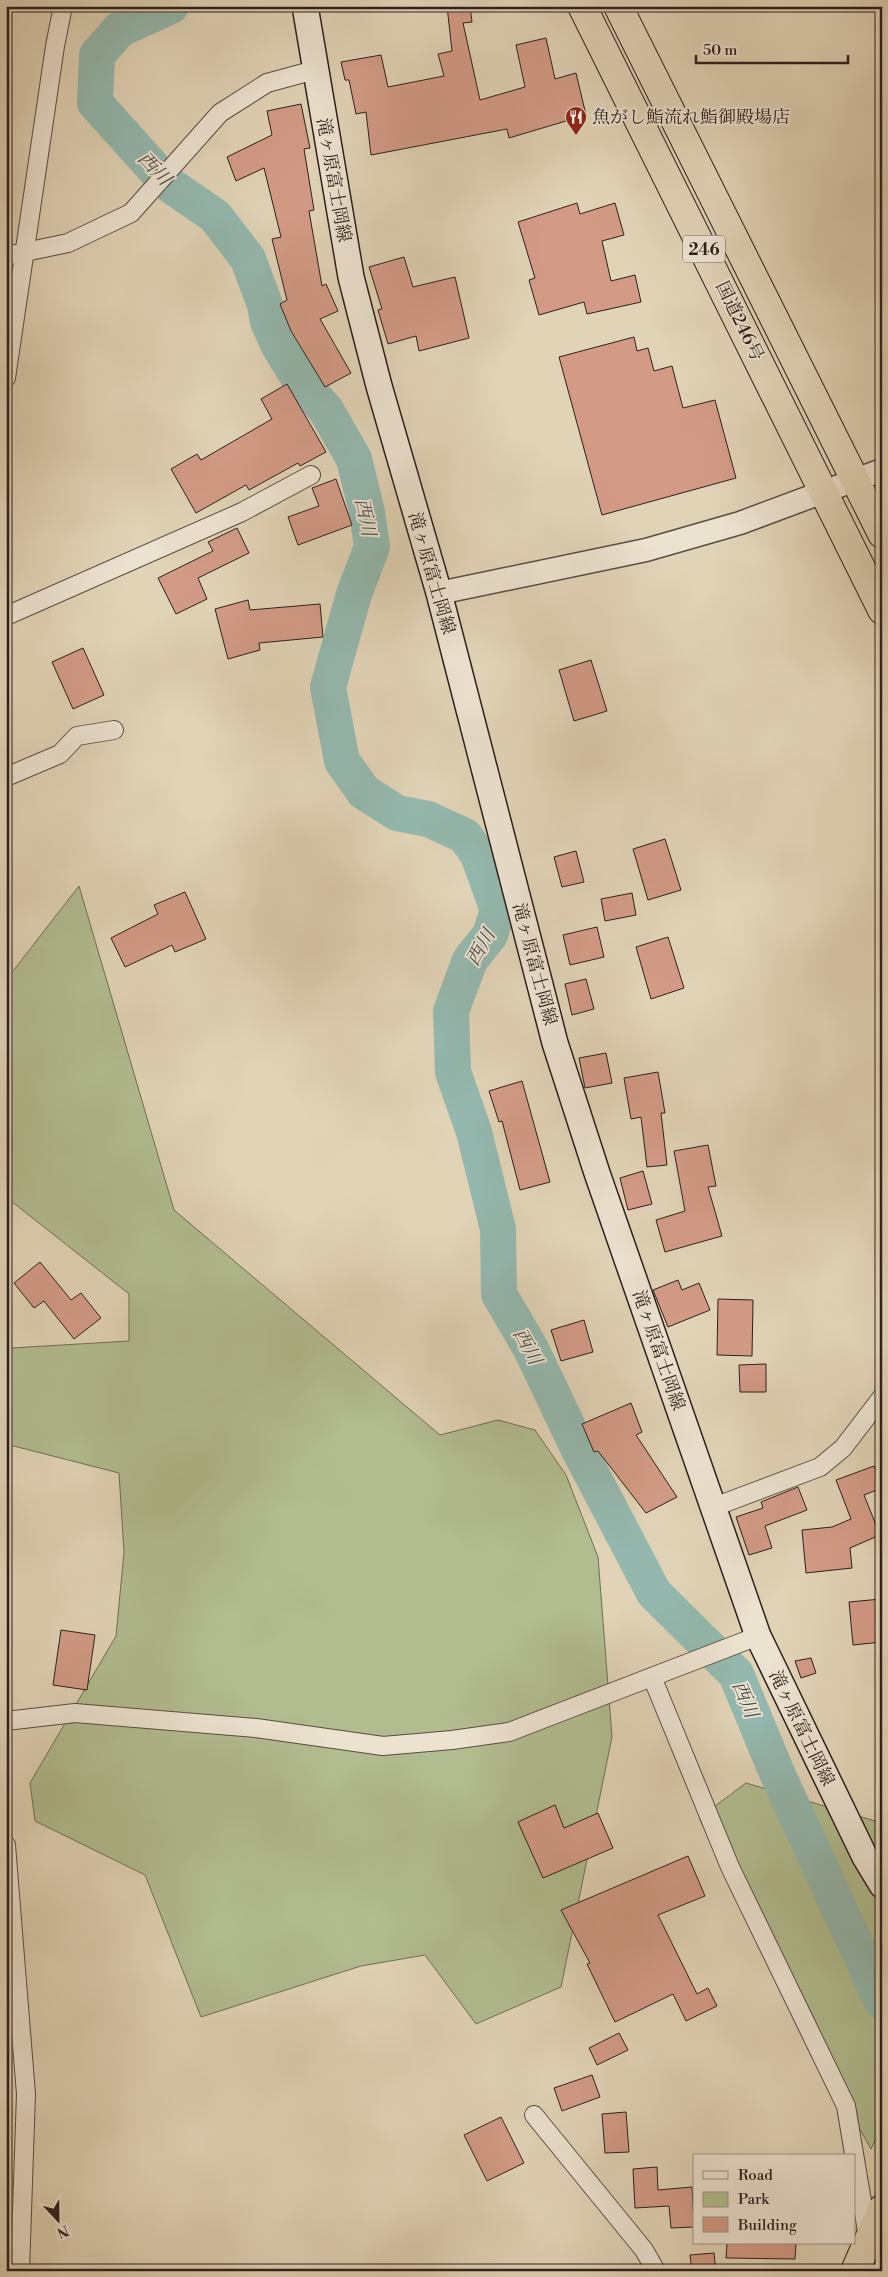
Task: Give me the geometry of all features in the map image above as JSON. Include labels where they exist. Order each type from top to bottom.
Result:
[{"type":"highway","name":"国道246号","points":[[582,6],[882,610]]},
{"type":"highway","name":"国道246号","points":[[618,6],[882,534]]},
{"type":"highway","points":[[855,2271],[882,2208]]},
{"type":"main road","name":"滝ヶ原富士岡線","points":[[305,6],[350,277],[379,386],[439,593],[556,1043],[597,1173],[758,1636],[865,1857],[882,1885]]},
{"type":"street","points":[[6,378],[55,46],[63,6]]},
{"type":"street","points":[[6,256],[68,243],[131,212],[220,114],[267,83],[315,70]]},
{"type":"street","points":[[439,593],[646,550],[740,523],[882,470]]},
{"type":"street","points":[[6,616],[242,512],[311,475]]},
{"type":"street","points":[[6,777],[60,754],[77,736],[114,730]]},
{"type":"street","points":[[714,1507],[820,1467],[843,1448],[882,1398]]},
{"type":"street","points":[[6,1721],[76,1714],[256,1728],[383,1746],[452,1740],[509,1732],[758,1636]]},
{"type":"street","points":[[658,1674],[730,1867],[846,2106],[854,2154]]},
{"type":"street","points":[[6,1845],[26,2094],[16,2263]]},
{"type":"street","points":[[534,2115],[644,2250],[656,2271]]},
{"type":"street","points":[[856,2167],[868,2240]]},
{"type":"green space","points":[[79,886],[174,1210],[440,1435],[498,1420],[535,1430],[566,1475],[598,1557],[612,1737],[561,1987],[476,2024],[425,1955],[361,1966],[201,2017],[145,1875],[35,1821],[30,1783],[116,1636],[124,1552],[119,1473],[6,1444],[6,1392],[12,1348],[129,1341],[129,1294],[6,1197],[6,980]]},
{"type":"green space","points":[[746,1783],[882,1823],[882,2126],[871,2149],[844,2101],[699,1818]]},
{"type":"building","points":[[447,6],[470,6],[472,22],[463,23],[480,100],[525,87],[516,45],[546,38],[555,79],[576,73],[586,115],[509,138],[507,129],[371,155],[366,112],[356,114],[349,80],[345,80],[341,62],[381,55],[388,87],[444,76],[438,54],[452,51]]},
{"type":"building","points":[[301,104],[310,148],[304,149],[314,210],[309,211],[322,286],[326,284],[338,311],[320,319],[351,373],[325,387],[291,331],[280,304],[287,300],[272,239],[281,237],[264,168],[236,181],[227,157],[272,135],[267,111]]},
{"type":"building","points":[[577,203],[580,214],[615,203],[624,235],[602,241],[611,281],[635,275],[641,302],[587,314],[584,302],[539,315],[529,280],[535,278],[518,222]]},
{"type":"building","points":[[404,257],[413,287],[455,277],[469,338],[419,351],[416,336],[388,344],[378,310],[382,309],[369,267]]},
{"type":"building","points":[[634,337],[637,351],[648,348],[654,371],[672,366],[683,408],[715,400],[736,478],[602,515],[559,357]]},
{"type":"building","points":[[287,384],[326,452],[300,466],[298,463],[249,490],[246,485],[196,513],[171,469],[197,454],[201,460],[272,419],[261,399]]},
{"type":"building","points":[[336,479],[352,525],[298,545],[288,517],[319,506],[312,488]]},
{"type":"building","points":[[237,528],[249,553],[198,578],[207,599],[176,614],[158,578],[213,551],[208,542]]},
{"type":"building","points":[[248,600],[250,610],[320,604],[323,637],[259,643],[260,650],[228,659],[215,609]]},
{"type":"building","points":[[83,648],[104,695],[73,709],[52,662]]},
{"type":"building","points":[[591,660],[607,711],[574,721],[559,670]]},
{"type":"building","points":[[665,839],[681,890],[648,900],[633,849]]},
{"type":"building","points":[[576,851],[584,882],[562,887],[554,857]]},
{"type":"building","points":[[185,892],[206,939],[175,952],[172,945],[125,967],[111,938],[158,914],[154,905]]},
{"type":"building","points":[[632,893],[636,915],[605,921],[601,899]]},
{"type":"building","points":[[597,927],[604,957],[570,965],[563,935]]},
{"type":"building","points":[[668,937],[684,988],[651,999],[636,947]]},
{"type":"building","points":[[586,979],[594,1009],[572,1015],[565,984]]},
{"type":"building","points":[[606,1053],[612,1083],[585,1088],[579,1058]]},
{"type":"building","points":[[658,1072],[665,1113],[661,1113],[667,1165],[647,1167],[641,1117],[631,1119],[624,1078]]},
{"type":"building","points":[[522,1081],[550,1182],[520,1190],[502,1121],[499,1122],[489,1091]]},
{"type":"building","points":[[708,1145],[716,1186],[708,1187],[722,1236],[665,1252],[656,1220],[685,1211],[674,1151]]},
{"type":"building","points":[[643,1171],[652,1204],[628,1210],[620,1178]]},
{"type":"building","points":[[40,1262],[71,1300],[81,1293],[101,1318],[74,1339],[44,1301],[34,1308],[14,1283]]},
{"type":"building","points":[[678,1280],[682,1290],[699,1283],[710,1310],[668,1327],[653,1290]]},
{"type":"building","points":[[718,1299],[753,1300],[752,1356],[717,1355]]},
{"type":"building","points":[[584,1320],[593,1352],[561,1361],[551,1330]]},
{"type":"building","points":[[766,1364],[766,1392],[740,1392],[739,1365]]},
{"type":"building","points":[[631,1403],[642,1432],[636,1435],[677,1497],[646,1513],[598,1451],[594,1452],[582,1424]]},
{"type":"building","points":[[874,1466],[882,1488],[864,1495],[880,1535],[850,1548],[852,1568],[806,1573],[802,1530],[832,1527],[851,1519],[836,1480]]},
{"type":"building","points":[[798,1487],[807,1510],[765,1526],[772,1548],[749,1555],[736,1517],[763,1508],[761,1502]]},
{"type":"building","points":[[881,1599],[882,1642],[853,1645],[849,1602]]},
{"type":"building","points":[[61,1630],[95,1635],[87,1690],[53,1685]]},
{"type":"building","points":[[811,1658],[816,1673],[801,1678],[795,1661]]},
{"type":"building","points":[[555,1805],[564,1828],[598,1813],[613,1848],[543,1878],[518,1822]]},
{"type":"building","points":[[688,1856],[705,1896],[658,1915],[697,1994],[708,1988],[717,2006],[686,2021],[673,1994],[615,2022],[587,1964],[590,1963],[561,1910]]},
{"type":"building","points":[[619,2033],[628,2050],[597,2065],[589,2048]]},
{"type":"building","points":[[592,2075],[600,2097],[562,2111],[554,2088]]},
{"type":"building","points":[[626,2112],[629,2152],[605,2153],[602,2114]]},
{"type":"building","points":[[501,2117],[524,2163],[487,2181],[464,2135]]},
{"type":"building","points":[[657,2167],[658,2190],[692,2187],[693,2227],[671,2228],[669,2206],[635,2208],[633,2169]]},
{"type":"building","points":[[727,2244],[796,2244],[795,2259],[726,2258]]},
{"type":"building","points":[[714,2253],[716,2271],[692,2271],[690,2255]]},
{"type":"waterway","name":"西川","points":[[171,6],[120,29],[97,55],[95,103],[167,183],[215,216],[248,259],[265,305],[268,322],[279,346],[301,382],[326,410],[354,459],[367,512],[372,547],[354,594],[328,687],[342,761],[364,792],[397,813],[428,819],[465,836],[478,855],[498,910],[490,935],[470,960],[451,1011],[453,1072],[474,1132],[498,1229],[499,1294],[531,1349],[578,1448],[654,1593],[736,1674],[777,1773],[882,2002]]},
{"type":"place","name":"魚がし鮨流れ鮨御殿場店","points":[[576,136]]}]
